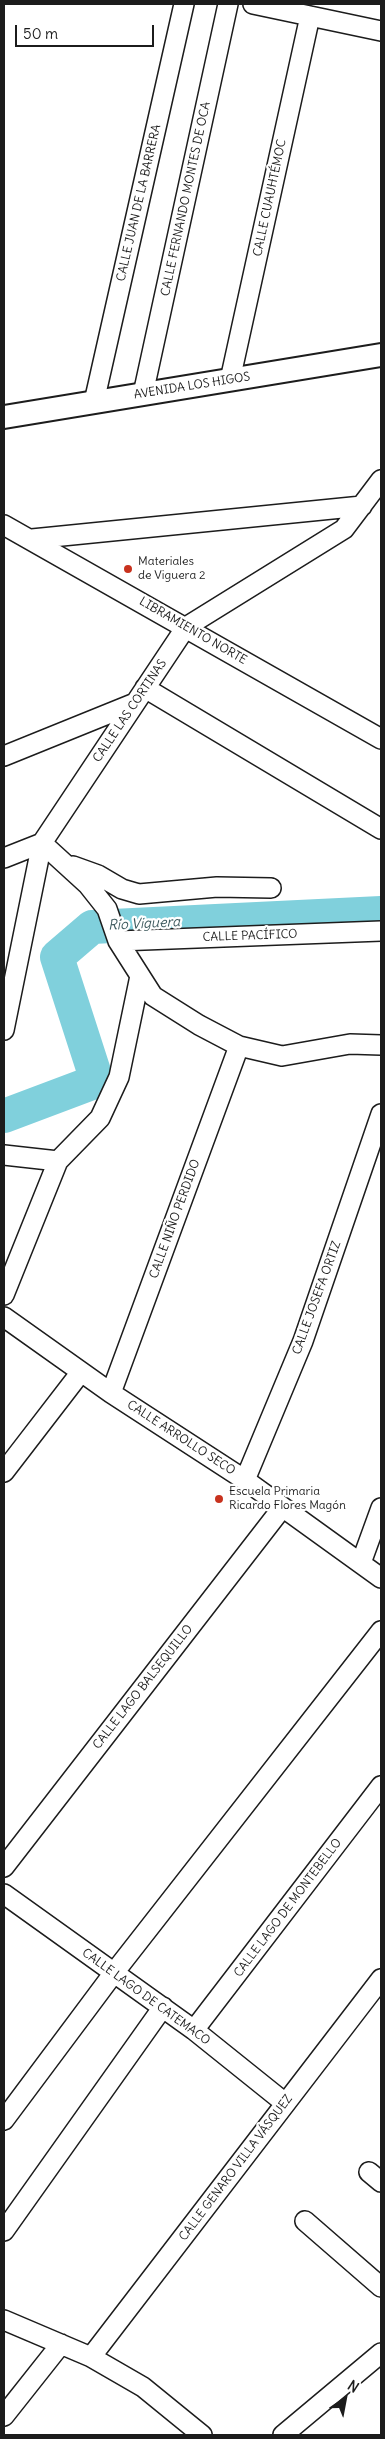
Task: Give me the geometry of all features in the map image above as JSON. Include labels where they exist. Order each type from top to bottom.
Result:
[{"type":"street","name":"CALLE JUAN DE LA BARRERA","points":[[94,402],[184,4]]},
{"type":"street","name":"CALLE FERNANDO MONTES DE OCA","points":[[143,394],[228,4]]},
{"type":"street","points":[[252,4],[381,31]]},
{"type":"street","name":"CALLE CUAUHTÉMOC","points":[[230,380],[310,16]]},
{"type":"street","name":"AVENIDA LOS HIGOS","points":[[4,417],[381,355]]},
{"type":"street","name":"CALLE LAS CORTINAS","points":[[4,1030],[42,844],[186,627],[344,529],[381,480]]},
{"type":"street","points":[[32,539],[362,506]]},
{"type":"street","name":"LIBRAMIENTO NORTE","points":[[4,525],[32,539],[381,739]]},
{"type":"street","points":[[4,756],[140,696],[381,829]]},
{"type":"street","points":[[4,858],[42,844],[88,885],[107,909],[118,941],[153,996],[199,1025],[239,1046],[282,1056],[350,1044],[381,1045]]},
{"type":"street","points":[[62,862],[98,875],[122,889],[139,894],[217,887],[271,888]]},
{"type":"street","name":"CALLE PACÍFICO","points":[[118,941],[381,931]]},
{"type":"street","points":[[4,1294],[58,1161],[100,1118],[119,1077],[140,976]]},
{"type":"street","name":"CALLE NIÑO PERDIDO","points":[[111,1393],[239,1046]]},
{"type":"street","name":"CALLE JOSEFA ORTIZ","points":[[245,1480],[303,1341],[381,1114]]},
{"type":"street","points":[[4,1155],[58,1161]]},
{"type":"street","name":"CALLE ARROLLO SECO","points":[[4,1317],[111,1393],[245,1480],[381,1578]]},
{"type":"street","points":[[4,1472],[81,1372]]},
{"type":"street","name":"CALLE LAGO BALSEQUILLO","points":[[4,1867],[282,1508]]},
{"type":"street","points":[[361,1563],[381,1508]]},
{"type":"street","points":[[4,2120],[113,1974],[381,1631]]},
{"type":"street","name":"CALLE LAGO DE MONTEBELLO","points":[[194,2030],[381,1786]]},
{"type":"street","name":"CALLE LAGO DE CATEMACO","points":[[4,1894],[113,1974],[194,2030],[285,2103]]},
{"type":"street","name":"CALLE GENARO VILLA VÁSQUEZ","points":[[91,2357],[381,1979]]},
{"type":"street","points":[[4,2231],[163,2007]]},
{"type":"street","points":[[305,2221],[381,2287]]},
{"type":"street","points":[[4,2320],[91,2357],[143,2387],[202,2435]]},
{"type":"street","points":[[4,2416],[62,2344]]},
{"type":"street","points":[[283,2435],[381,2352]]},
{"type":"waterway","name":"Río Viguera","points":[[4,1116],[97,1081],[57,957],[92,927],[381,913]]},
{"type":"place","name":"Materiales de Viguera 2","points":[[128,569]]},
{"type":"place","name":"Escuela Primaria Ricardo Flores Magón","points":[[219,1499]]}]
